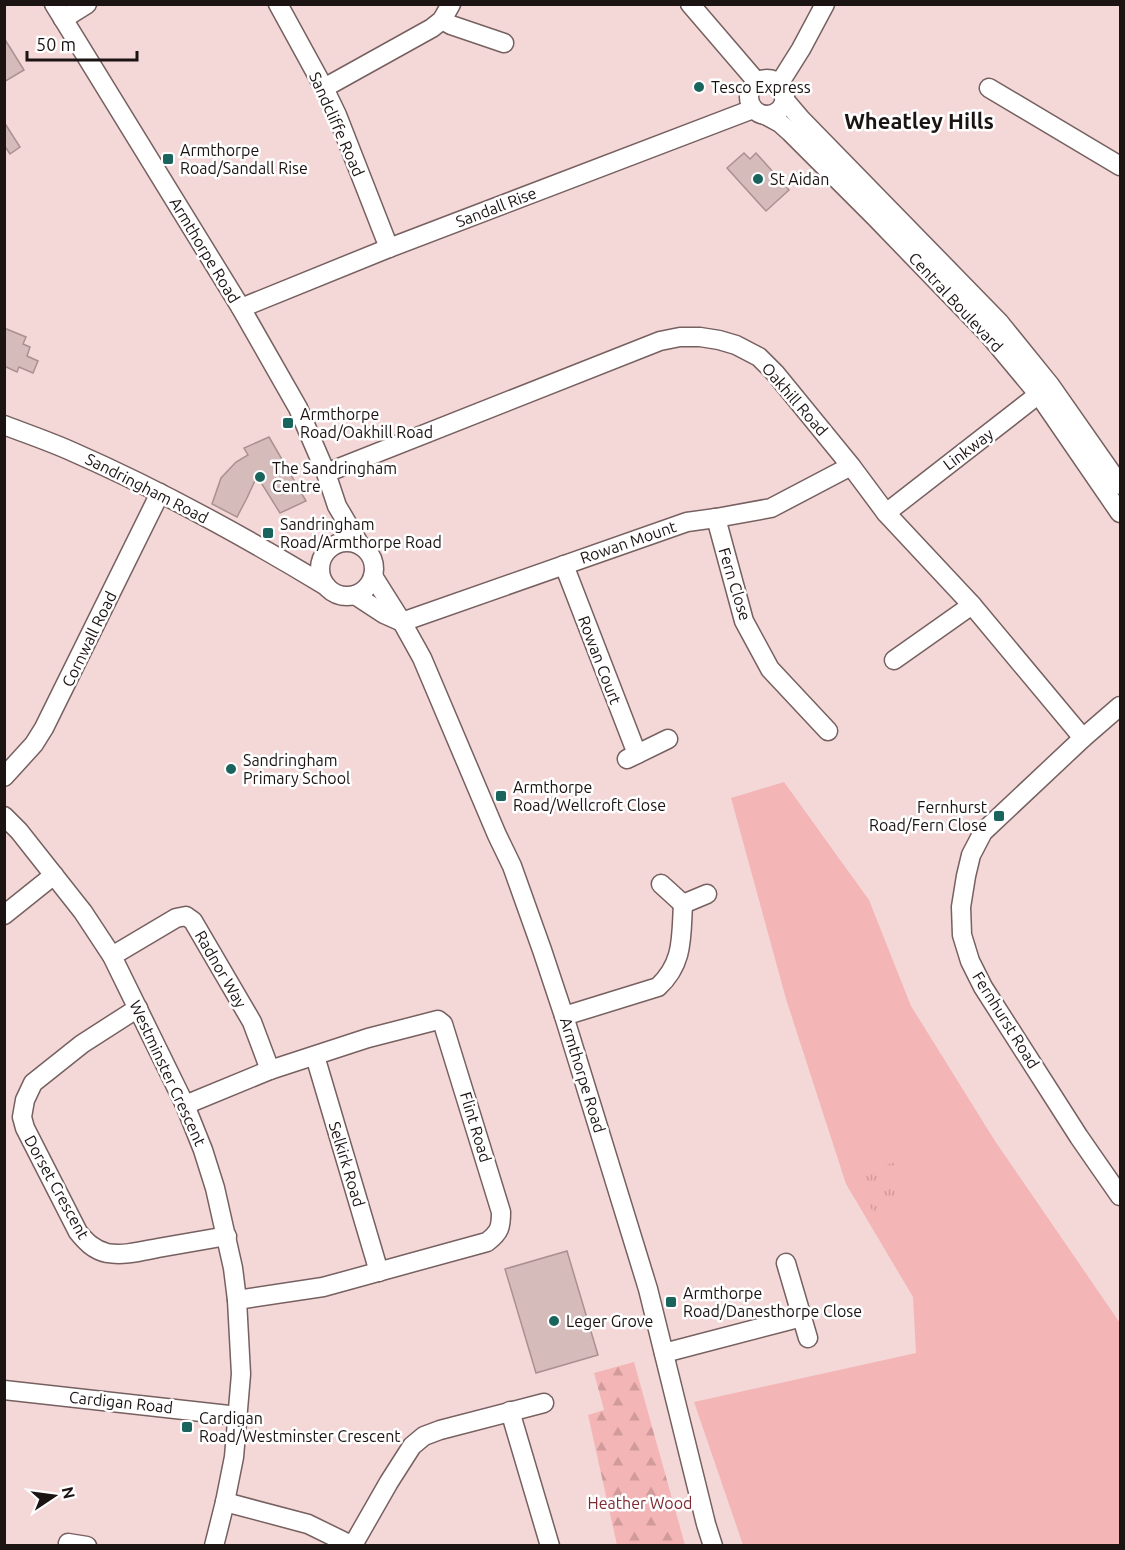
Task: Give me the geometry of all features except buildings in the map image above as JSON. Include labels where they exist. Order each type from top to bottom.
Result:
[{"type":"street","points":[[59,12],[87,4]]},
{"type":"street","name":"Sandcliffe Road","points":[[278,4],[337,115],[389,248]]},
{"type":"street","points":[[690,4],[757,82]]},
{"type":"street","points":[[782,91],[770,79],[763,80],[757,82],[750,90],[749,97],[759,112],[773,114],[782,108],[782,91],[825,4]]},
{"type":"street","name":"Armthorpe Road","points":[[59,12],[241,308],[298,408],[326,473],[337,506],[360,545]]},
{"type":"street","points":[[324,88],[432,28],[446,12],[451,25],[504,43]]},
{"type":"street","points":[[990,88],[1120,166]]},
{"type":"street","name":"Central Boulevard","points":[[782,91],[801,119],[920,252],[989,335],[1045,390],[1120,485]]},
{"type":"street","name":"Central Boulevard","points":[[759,112],[780,123],[920,252]]},
{"type":"street","name":"Sandall Rise","points":[[241,308],[389,248],[759,112]]},
{"type":"street","name":"Oakhill Road","points":[[326,473],[660,341],[680,337],[700,337],[736,345],[759,357],[775,373],[851,465],[886,513],[972,605],[1083,738]]},
{"type":"street","name":"Central Boulevard","points":[[1045,390],[1120,513]]},
{"type":"street","name":"Linkway","points":[[886,513],[1045,390]]},
{"type":"street","name":"Sandringham Road","points":[[4,425],[73,452],[160,493],[326,586]]},
{"type":"street","name":"Rowan Mount","points":[[402,622],[687,522],[771,508],[851,465]]},
{"type":"street","name":"Cornwall Road","points":[[4,777],[34,744],[45,728],[160,493]]},
{"type":"street","points":[[284,561],[326,553],[337,544],[346,542],[360,545],[368,552],[373,563],[373,576],[368,586],[362,592],[346,596],[334,593],[326,586],[321,576],[320,566],[326,553],[337,506]]},
{"type":"street","name":"Fern Close","points":[[716,518],[744,621],[770,669],[828,731]]},
{"type":"street","name":"Rowan Court","points":[[564,565],[632,757],[668,739]]},
{"type":"street","name":"Armthorpe Road","points":[[373,576],[422,658],[497,836],[512,866],[564,1016],[648,1289],[713,1545]]},
{"type":"street","points":[[355,595],[384,614],[402,622]]},
{"type":"street","points":[[894,660],[972,605]]},
{"type":"street","name":"Fernhurst Road","points":[[1120,706],[983,832],[971,855],[961,907],[962,935],[970,961],[983,987],[1078,1137],[1120,1196]]},
{"type":"street","name":"Westminster Crescent","points":[[4,816],[19,831],[83,912],[112,956],[185,1104],[215,1188],[227,1236],[237,1300],[241,1374],[234,1457],[214,1545]]},
{"type":"street","points":[[4,915],[54,875]]},
{"type":"street","points":[[661,884],[683,904]]},
{"type":"street","points":[[683,904],[707,894]]},
{"type":"street","points":[[564,1016],[658,987],[675,967],[681,941],[683,904]]},
{"type":"street","name":"Radnor Way","points":[[112,956],[176,918],[186,916],[193,921],[252,1022],[270,1070]]},
{"type":"street","name":"Dorset Crescent","points":[[138,1008],[82,1044],[33,1083],[24,1100],[22,1118],[25,1128],[78,1232],[87,1244],[98,1250],[122,1254],[227,1236]]},
{"type":"street","name":"Flint Road","points":[[185,1104],[270,1070],[368,1038],[438,1020],[443,1023],[501,1212],[500,1230],[488,1242],[323,1287],[237,1300]]},
{"type":"street","name":"Selkirk Road","points":[[315,1056],[379,1272]]},
{"type":"street","points":[[786,1263],[808,1338]]},
{"type":"street","points":[[664,1353],[802,1317]]},
{"type":"street","name":"Cardigan Road","points":[[4,1390],[238,1416]]},
{"type":"street","points":[[225,1502],[308,1524],[353,1545],[412,1446],[424,1436],[544,1403]]},
{"type":"street","points":[[510,1411],[550,1545]]},
{"type":"street","points":[[68,1543],[87,1545]]},
{"type":"green space","points":[[784,782],[869,900],[911,1006],[995,1141],[1120,1323],[1120,1545],[743,1545],[694,1402],[916,1353],[913,1297],[846,1184],[786,999],[731,798]]},
{"type":"green space","points":[[893,1162],[915,1201],[876,1217],[855,1181]]},
{"type":"green space","name":"Heather Wood","points":[[634,1362],[685,1545],[617,1545],[588,1415],[604,1410],[594,1373]]},
{"type":"place","name":"Tesco Express","points":[[699,87]]},
{"type":"place","name":"Armthorpe Road/Sandall Rise","points":[[168,159]]},
{"type":"place","name":"St Aidan","points":[[758,179]]},
{"type":"place","name":"Armthorpe Road/Oakhill Road","points":[[288,423]]},
{"type":"place","name":"The Sandringham Centre","points":[[260,477]]},
{"type":"place","name":"Sandringham Road/Armthorpe Road","points":[[268,533]]},
{"type":"place","name":"Sandringham Primary School","points":[[231,769]]},
{"type":"place","name":"Armthorpe Road/Wellcroft Close","points":[[501,796]]},
{"type":"place","name":"Fernhurst Road/Fern Close","points":[[999,816]]},
{"type":"place","name":"Armthorpe Road/Danesthorpe Close","points":[[671,1302]]},
{"type":"place","name":"Leger Grove","points":[[554,1321]]},
{"type":"place","name":"Cardigan Road/Westminster Crescent","points":[[187,1427]]},
{"type":"district","name":"Wheatley Hills","points":[[919,121]]}]
